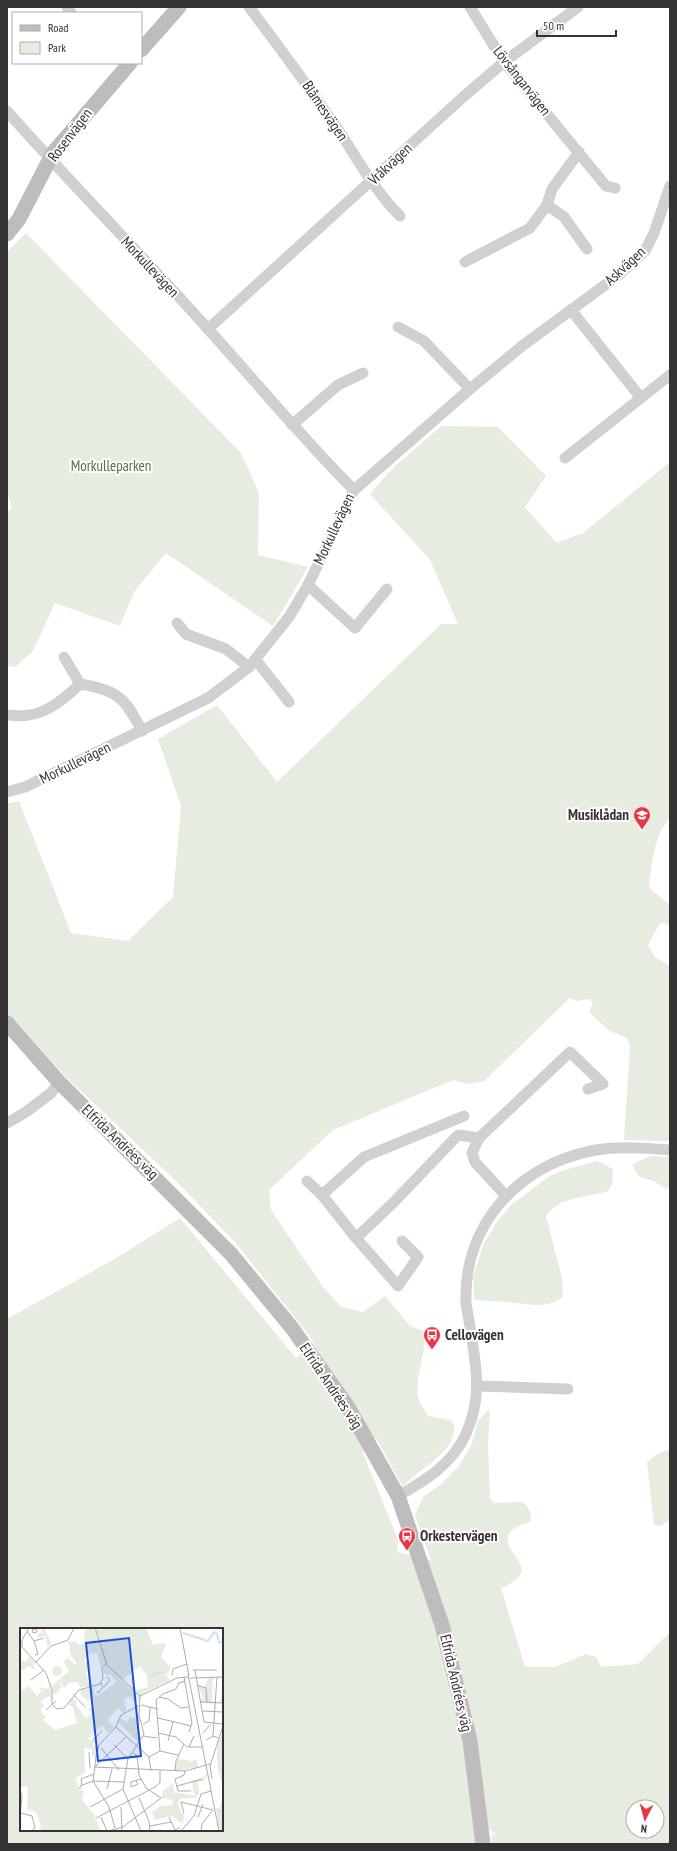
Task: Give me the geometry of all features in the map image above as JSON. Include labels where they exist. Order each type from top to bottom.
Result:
[{"type":"street","points":[[142,49],[179,7]]},
{"type":"street","name":"Blåmesvägen","points":[[249,7],[296,68],[358,160],[370,181],[400,216]]},
{"type":"street","name":"Lövsångarvägen","points":[[470,7],[504,62],[606,186],[615,188]]},
{"type":"street","name":"Vråkvägen","points":[[208,328],[504,62],[578,7]]},
{"type":"street","name":"Rosenvägen","points":[[7,234],[19,219],[53,153],[123,65]]},
{"type":"street","name":"Morkullevägen","points":[[7,111],[50,160],[208,328],[292,425],[354,490],[308,585],[289,617],[252,663],[208,698],[25,787],[7,792]]},
{"type":"street","points":[[465,262],[530,228],[547,204],[552,189],[579,152]]},
{"type":"street","name":"Askvägen","points":[[354,490],[522,346],[620,274],[645,251],[654,233],[670,186]]},
{"type":"street","points":[[547,204],[564,218],[587,248]]},
{"type":"street","points":[[571,310],[641,398]]},
{"type":"street","points":[[398,328],[424,341],[470,389]]},
{"type":"street","points":[[292,425],[338,385],[363,373]]},
{"type":"street","points":[[565,458],[670,375]]},
{"type":"street","points":[[308,585],[355,628],[386,589]]},
{"type":"street","points":[[177,623],[186,634],[226,649],[252,663],[289,702]]},
{"type":"street","points":[[64,657],[80,684],[98,687],[116,693],[131,711],[142,731]]},
{"type":"street","points":[[10,715],[24,717],[58,704],[80,684]]},
{"type":"street","name":"Elfrida Andrées väg","points":[[7,1023],[59,1082],[172,1193],[236,1260],[292,1328],[348,1407],[398,1496],[442,1625],[457,1681],[470,1741],[483,1844]]},
{"type":"street","points":[[506,1196],[475,1162],[472,1153],[479,1138],[570,1052],[603,1084],[588,1089]]},
{"type":"street","points":[[7,1123],[26,1112],[51,1093],[59,1082]]},
{"type":"street","points":[[322,1195],[364,1157],[464,1116]]},
{"type":"street","points":[[356,1238],[393,1203],[458,1134],[479,1138]]},
{"type":"street","points":[[398,1496],[435,1474],[452,1455],[466,1434],[478,1386],[466,1303],[468,1267],[480,1233],[492,1212],[506,1196],[544,1167],[569,1157],[600,1150],[648,1148],[670,1150]]},
{"type":"street","points":[[307,1182],[322,1195],[356,1238],[398,1286],[418,1257],[402,1241]]},
{"type":"street","points":[[478,1386],[568,1389]]},
{"type":"green space","name":"Morkulleparken","points":[[26,233],[241,453],[259,493],[258,555],[308,567],[273,626],[166,553],[134,592],[120,626],[55,603],[33,651],[15,667],[7,666],[7,511],[12,510],[7,490],[7,252]]},
{"type":"green space","points":[[441,426],[498,427],[546,476],[525,507],[557,543],[583,533],[670,462],[670,819],[660,833],[654,851],[649,888],[670,905],[670,926],[665,923],[660,923],[648,945],[655,957],[670,966],[670,1141],[624,1140],[630,1048],[627,1038],[608,1030],[589,1012],[593,1002],[589,999],[577,1001],[570,998],[484,1081],[468,1084],[453,1080],[333,1130],[269,1190],[271,1210],[323,1287],[341,1307],[363,1312],[385,1296],[410,1326],[424,1331],[424,1347],[418,1380],[418,1396],[428,1416],[450,1420],[455,1426],[451,1441],[447,1448],[435,1460],[408,1481],[403,1487],[376,1438],[363,1453],[398,1540],[397,1552],[431,1560],[415,1515],[423,1497],[440,1485],[458,1467],[471,1446],[478,1421],[488,1410],[490,1412],[488,1445],[490,1498],[494,1503],[522,1502],[528,1508],[531,1515],[531,1521],[513,1529],[509,1533],[508,1541],[510,1548],[522,1568],[521,1574],[514,1581],[501,1588],[525,1667],[555,1667],[586,1654],[596,1657],[601,1667],[638,1664],[670,1632],[670,1844],[492,1844],[491,1836],[496,1834],[474,1819],[477,1844],[7,1844],[7,1319],[113,1260],[180,1218],[296,1358],[314,1342],[236,1243],[177,1182],[65,1076],[19,1025],[7,1022],[7,804],[19,801],[71,933],[128,941],[173,897],[181,806],[158,739],[217,705],[277,782],[441,624],[458,624],[430,560],[370,494],[393,468]]},
{"type":"green space","points":[[650,1156],[670,1157],[670,1188],[665,1189],[657,1183],[640,1177],[637,1174],[633,1164]]},
{"type":"green space","points":[[597,1161],[613,1169],[612,1184],[608,1191],[566,1201],[552,1209],[546,1216],[562,1278],[563,1297],[552,1303],[541,1305],[474,1300],[473,1277],[484,1243],[497,1222],[510,1206],[548,1177],[561,1171]]},
{"type":"green space","points":[[670,1449],[670,1520],[660,1526],[654,1525],[647,1462],[656,1455]]},
{"type":"place","name":"Musiklådan","points":[[642,830]]},
{"type":"place","name":"Cellovägen","points":[[432,1350]]},
{"type":"place","name":"Orkestervägen","points":[[407,1551]]}]
